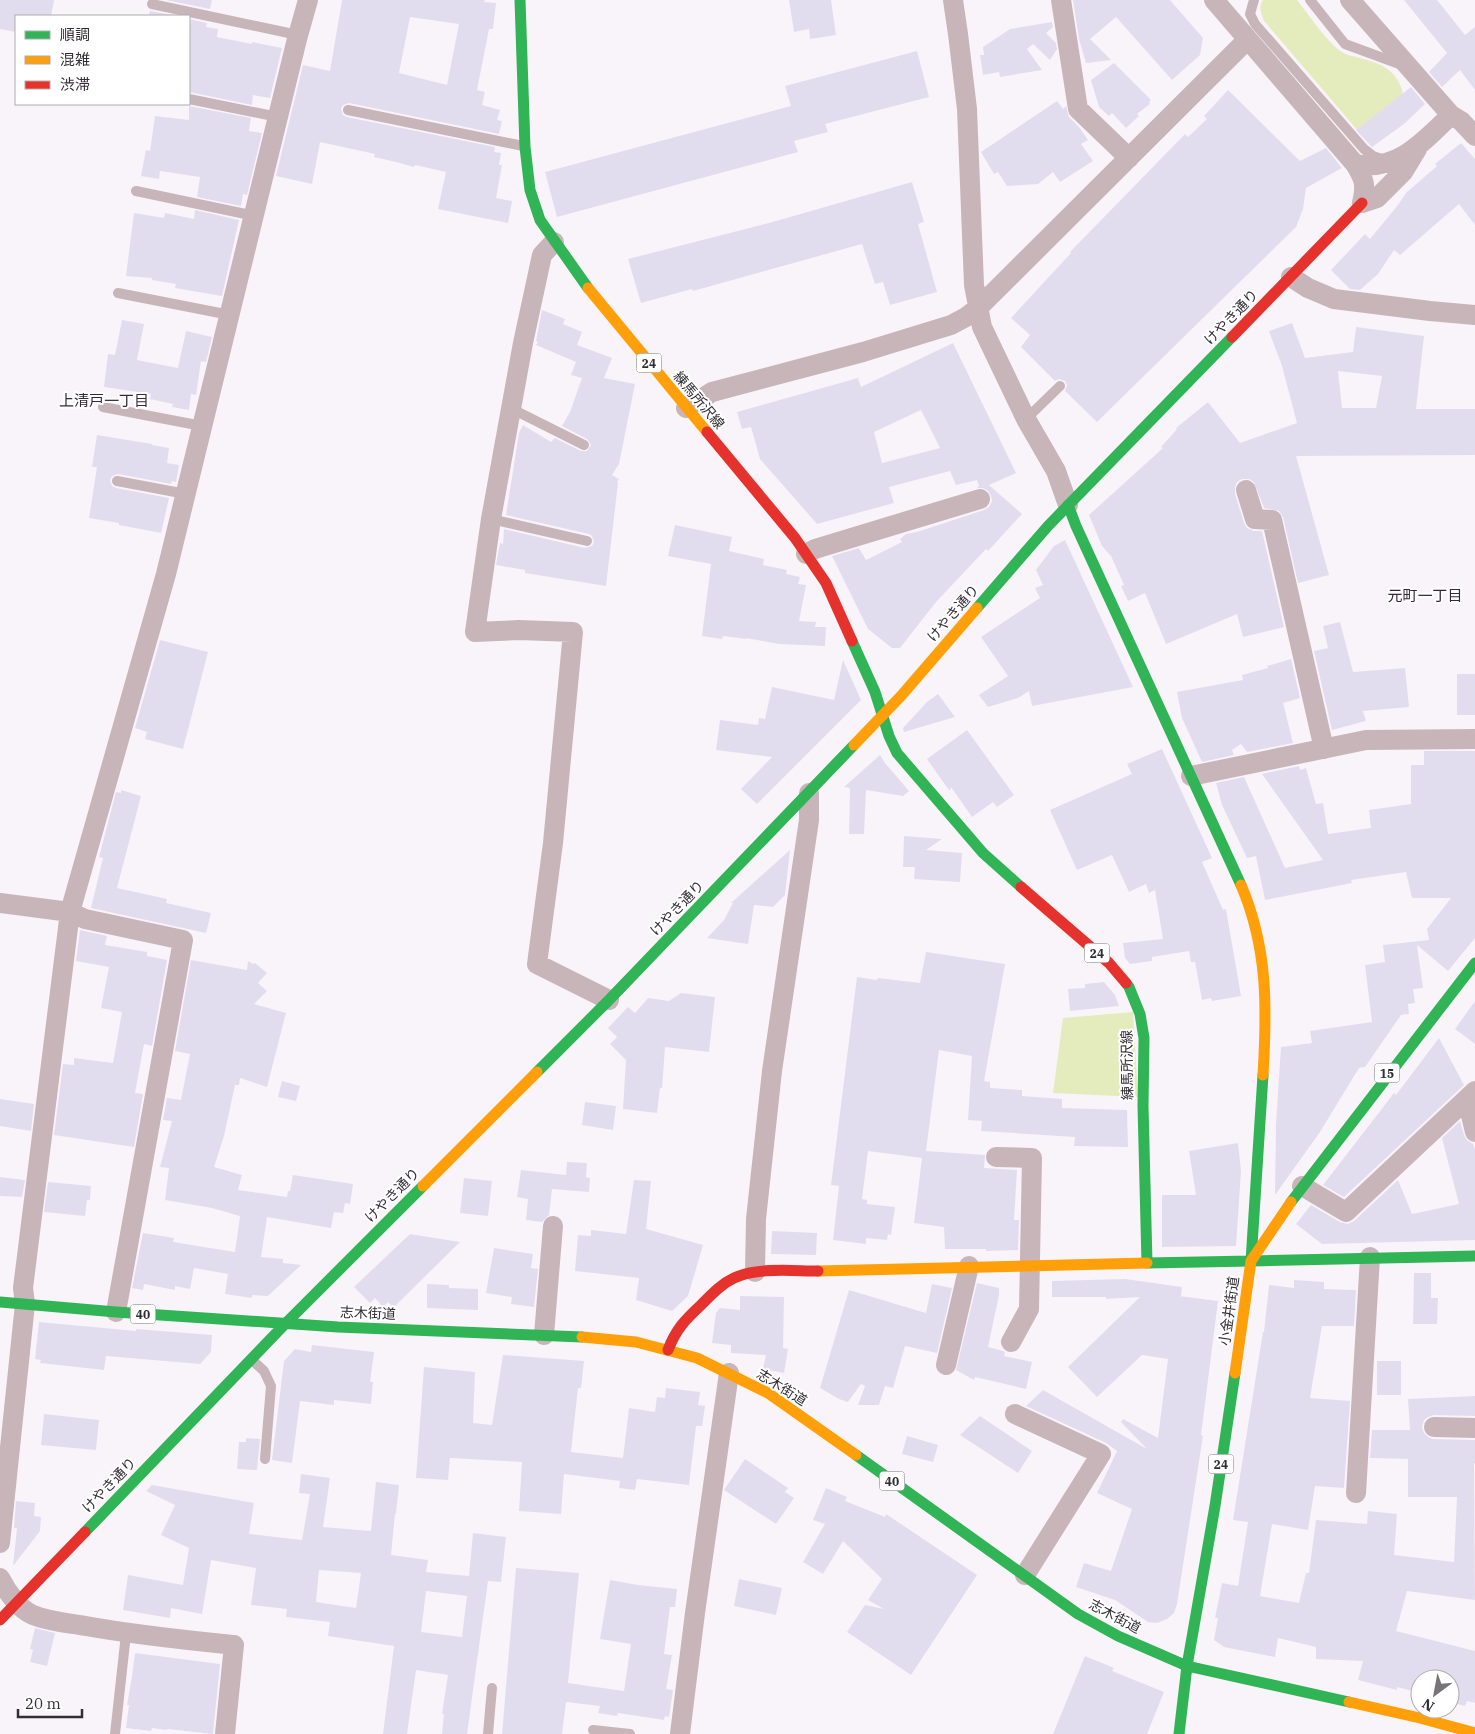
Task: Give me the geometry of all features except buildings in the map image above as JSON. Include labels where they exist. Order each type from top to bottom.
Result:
[{"type":"main road","name":"練馬所沢線","points":[[520,0],[525,147],[530,190],[540,220],[554,242],[605,310],[795,538],[826,583],[875,692],[897,753],[983,853],[1109,963],[1129,986],[1140,1014],[1144,1038],[1143,1106],[1147,1262]]},
{"type":"main road","name":"けやき通り","points":[[0,1620],[286,1323],[609,1000],[809,792],[901,696],[1068,505],[1362,203]]},
{"type":"main road","points":[[1068,505],[1080,535],[1228,855],[1250,908],[1259,938],[1264,971],[1264,1070],[1251,1261]]},
{"type":"main road","name":"小金井街道","points":[[1179,1734],[1187,1666],[1215,1506],[1251,1261],[1302,1186],[1475,963]]},
{"type":"main road","points":[[668,1350],[674,1334],[684,1321],[719,1288],[734,1278],[755,1272],[1475,1256]]},
{"type":"main road","name":"志木街道","points":[[0,1302],[286,1323],[544,1335],[636,1342],[697,1358],[768,1393],[1078,1614],[1116,1636],[1187,1666],[1420,1718],[1475,1733]]},
{"type":"street","points":[[0,1543],[26,1304],[23,1288],[70,912],[166,574],[308,0]]},
{"type":"street","points":[[953,0],[967,109],[974,285],[982,327],[1026,419],[1056,472],[1068,505]]},
{"type":"street","points":[[1060,0],[1078,109],[1129,158]]},
{"type":"street","points":[[1214,0],[1247,40],[1368,167],[1380,166],[1395,161],[1418,147],[1451,115]]},
{"type":"street","points":[[1350,0],[1451,115],[1475,136]]},
{"type":"street","points":[[686,408],[712,392],[863,352],[951,325],[966,317],[978,308],[1247,40]]},
{"type":"street","points":[[1362,203],[1377,198],[1403,172],[1418,147]]},
{"type":"street","points":[[1359,157],[1365,189],[1362,203]]},
{"type":"street","points":[[554,242],[542,255],[523,343],[491,519],[475,632],[519,630],[574,632],[553,843],[537,964],[609,1000]]},
{"type":"street","points":[[1291,277],[1308,288],[1334,299],[1475,315]]},
{"type":"street","points":[[1246,490],[1255,519],[1272,520],[1324,749]]},
{"type":"street","points":[[806,554],[824,546],[980,499]]},
{"type":"street","points":[[1191,776],[1366,740],[1475,739]]},
{"type":"street","points":[[755,1272],[756,1219],[772,1071],[809,820],[809,792]]},
{"type":"street","points":[[0,903],[70,912],[85,919],[183,940],[116,1312]]},
{"type":"street","points":[[1302,1186],[1346,1212],[1471,1095]]},
{"type":"street","points":[[1471,1095],[1475,1132]]},
{"type":"street","points":[[996,1156],[1032,1158],[1029,1309],[1011,1342]]},
{"type":"street","points":[[544,1335],[553,1226]]},
{"type":"street","points":[[1356,1493],[1370,1257]]},
{"type":"street","points":[[946,1365],[969,1266]]},
{"type":"street","points":[[680,1734],[694,1613],[729,1373]]},
{"type":"street","points":[[1016,1414],[1101,1454],[1025,1575]]},
{"type":"street","points":[[1434,1427],[1475,1428]]},
{"type":"street","points":[[0,1578],[18,1603],[32,1614],[50,1620],[126,1634],[234,1645],[225,1734]]},
{"type":"lane","points":[[1254,0],[1250,14],[1255,24],[1359,157]]},
{"type":"lane","points":[[1310,0],[1345,44],[1409,68]]},
{"type":"lane","points":[[152,4],[172,12],[188,15]]},
{"type":"lane","points":[[190,15],[298,35]]},
{"type":"lane","points":[[190,99],[278,117]]},
{"type":"lane","points":[[348,110],[525,147]]},
{"type":"lane","points":[[136,191],[254,216]]},
{"type":"lane","points":[[118,293],[230,315]]},
{"type":"lane","points":[[1026,419],[1060,386]]},
{"type":"lane","points":[[103,408],[202,426]]},
{"type":"lane","points":[[510,408],[584,445]]},
{"type":"lane","points":[[117,481],[186,494]]},
{"type":"lane","points":[[491,519],[588,540]]},
{"type":"lane","points":[[251,1359],[264,1371],[271,1386],[265,1458]]},
{"type":"lane","points":[[115,1734],[126,1634]]},
{"type":"lane","points":[[488,1734],[492,1688]]},
{"type":"lane","points":[[593,1730],[630,1734]]},
{"type":"green space","points":[[1263,0],[1297,0],[1339,50],[1349,55],[1369,60],[1390,71],[1399,82],[1404,99],[1359,132],[1264,21],[1260,8]]},
{"type":"green space","points":[[1133,1012],[1138,1097],[1053,1093],[1063,1018]]},
{"type":"traffic: fast","points":[[520,0],[525,147],[530,190],[540,220],[588,288]]},
{"type":"traffic: fast","points":[[977,608],[1048,526],[1232,337]]},
{"type":"traffic: fast","points":[[1068,505],[1241,885]]},
{"type":"traffic: fast","points":[[852,641],[875,692],[889,736],[897,753],[983,853],[1021,887]]},
{"type":"traffic: fast","points":[[537,1072],[609,1000],[854,745]]},
{"type":"traffic: fast","points":[[1291,1202],[1475,963]]},
{"type":"traffic: fast","points":[[1126,983],[1140,1014],[1144,1038],[1143,1106],[1147,1263],[1251,1261]]},
{"type":"traffic: fast","points":[[1263,1075],[1251,1261],[1475,1256]]},
{"type":"traffic: fast","points":[[85,1532],[286,1323],[423,1186]]},
{"type":"traffic: fast","points":[[0,1302],[338,1327],[582,1337]]},
{"type":"traffic: fast","points":[[1179,1734],[1187,1666],[1215,1506],[1235,1373]]},
{"type":"traffic: fast","points":[[856,1455],[1078,1614],[1118,1636],[1187,1666],[1349,1702]]},
{"type":"traffic: slow","points":[[588,288],[707,432]]},
{"type":"traffic: slow","points":[[854,745],[901,696],[977,608]]},
{"type":"traffic: slow","points":[[1241,885],[1256,932],[1264,978],[1263,1075]]},
{"type":"traffic: slow","points":[[423,1186],[537,1072]]},
{"type":"traffic: slow","points":[[1235,1373],[1251,1261],[1291,1202]]},
{"type":"traffic: slow","points":[[818,1271],[1147,1263]]},
{"type":"traffic: slow","points":[[582,1337],[636,1342],[697,1358],[768,1393],[856,1455]]},
{"type":"traffic: slow","points":[[1349,1702],[1475,1733]]},
{"type":"traffic: jam","points":[[1232,337],[1362,203]]},
{"type":"traffic: jam","points":[[707,432],[795,538],[826,583],[852,641]]},
{"type":"traffic: jam","points":[[1021,887],[1109,963],[1126,983]]},
{"type":"traffic: jam","points":[[668,1350],[674,1336],[686,1320],[716,1290],[729,1280],[753,1272],[818,1271]]},
{"type":"traffic: jam","points":[[0,1620],[85,1532]]},
{"type":"district","name":"上清戸一丁目","points":[[104,400]]},
{"type":"district","name":"元町一丁目","points":[[1425,595]]}]
